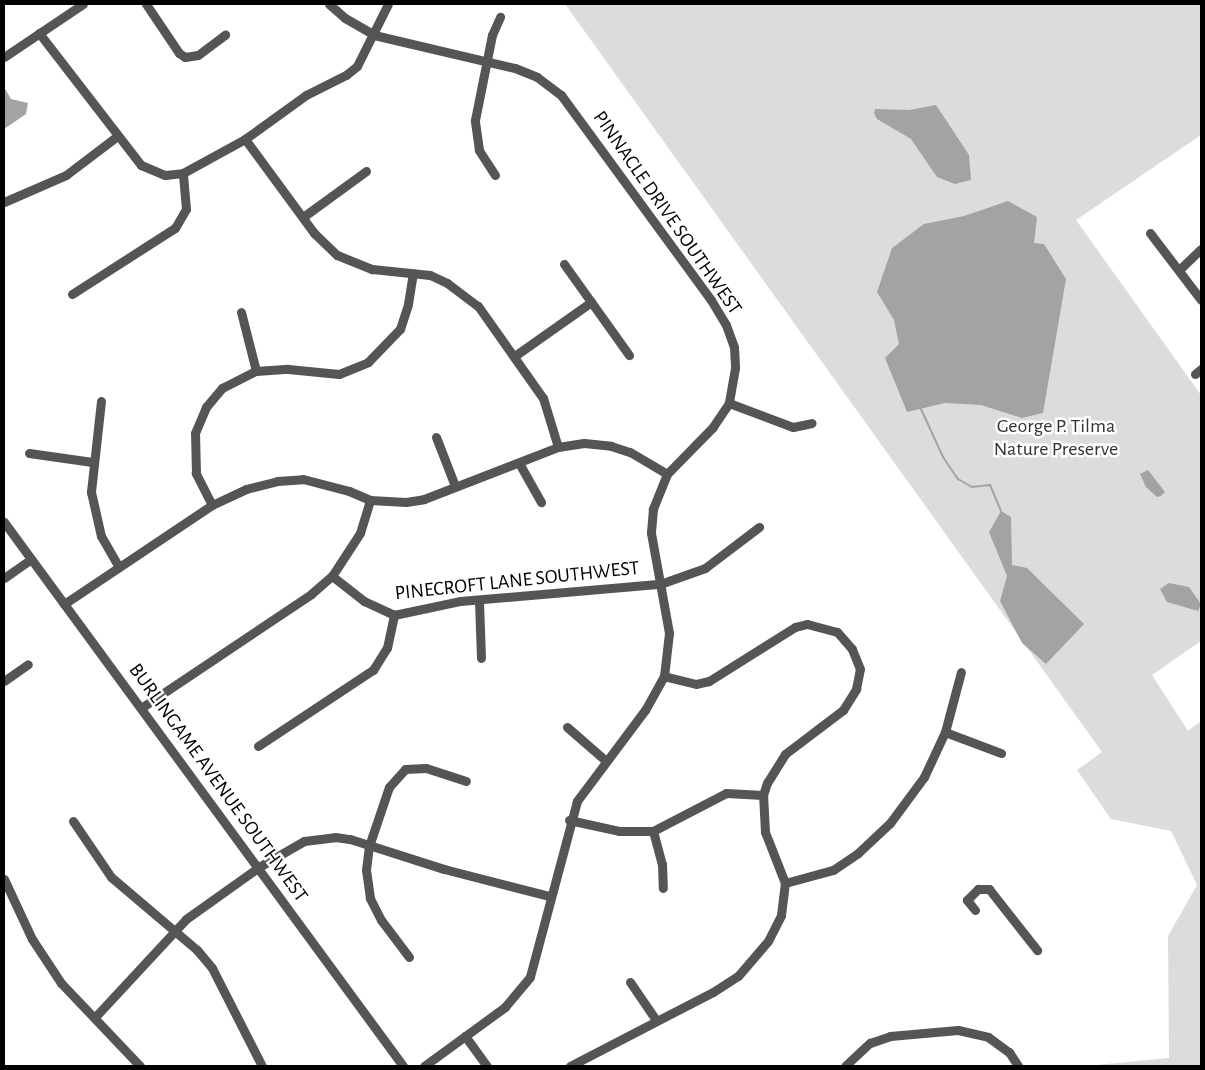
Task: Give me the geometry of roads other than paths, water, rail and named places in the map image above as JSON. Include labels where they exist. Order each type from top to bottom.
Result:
[{"type":"street","points":[[4,57],[84,4]]},
{"type":"street","points":[[146,4],[179,53],[185,57],[198,55],[225,35]]},
{"type":"street","name":"PINNACLE DRIVE SOUTHWEST","points":[[329,4],[345,18],[374,35],[486,64],[515,68],[537,77],[561,95],[711,300],[726,325],[734,347],[735,368],[729,403],[713,427],[667,474],[656,498],[652,522],[669,633],[664,676],[645,710],[605,760],[577,801],[569,820],[530,977],[504,1007],[424,1066]]},
{"type":"street","points":[[39,33],[116,137],[141,165],[165,175],[183,173],[245,139],[306,95],[346,75],[357,66],[388,4]]},
{"type":"street","points":[[495,175],[479,150],[475,133],[486,64],[500,17]]},
{"type":"street","points":[[4,202],[66,175],[116,137]]},
{"type":"street","points":[[245,139],[324,245],[337,255],[372,269],[430,275],[466,296],[478,306],[516,355],[543,398],[558,447]]},
{"type":"street","points":[[303,217],[366,171]]},
{"type":"street","points":[[72,294],[175,228],[186,209],[183,173]]},
{"type":"street","points":[[1150,233],[1201,300]]},
{"type":"street","points":[[1179,270],[1201,249]]},
{"type":"street","points":[[564,264],[629,355]]},
{"type":"street","points":[[212,505],[196,473],[194,449],[197,424],[222,388],[256,371],[288,369],[339,374],[368,362],[400,329],[408,304],[413,273]]},
{"type":"street","points":[[516,355],[591,302]]},
{"type":"street","points":[[241,312],[256,371]]},
{"type":"street","points":[[101,401],[92,462],[91,492],[94,515],[101,536],[119,567]]},
{"type":"street","points":[[729,403],[793,427],[812,423]]},
{"type":"street","points":[[436,437],[455,486]]},
{"type":"street","points":[[64,604],[212,505],[246,489],[289,480],[333,486],[370,500],[406,502],[520,463],[558,447],[584,443],[611,446],[645,460],[667,474]]},
{"type":"street","points":[[29,453],[92,462]]},
{"type":"street","points":[[520,463],[541,502]]},
{"type":"street","points":[[141,708],[311,594],[332,576],[356,541],[370,500]]},
{"type":"street","name":"BURLINGAME AVENUE SOUTHWEST","points":[[4,522],[404,1066]]},
{"type":"street","name":"PINECROFT LANE SOUTHWEST","points":[[332,576],[364,601],[394,615],[460,601],[479,601],[660,584],[705,568],[759,527]]},
{"type":"street","points":[[4,578],[31,559]]},
{"type":"street","points":[[479,601],[481,658]]},
{"type":"street","points":[[258,746],[373,670],[387,648],[394,615]]},
{"type":"street","points":[[570,1066],[738,976],[775,930],[784,900],[786,883],[765,832],[763,795],[770,777],[785,754],[836,716],[853,697],[860,669],[845,640],[827,627],[808,624],[795,627],[709,681],[696,684],[664,676]]},
{"type":"street","points":[[4,681],[28,664]]},
{"type":"street","points":[[786,883],[833,870],[872,841],[924,777],[946,732],[961,672]]},
{"type":"street","points":[[567,727],[605,760]]},
{"type":"street","points":[[946,732],[1001,753]]},
{"type":"street","points":[[409,957],[381,920],[370,898],[366,870],[369,846],[389,787],[405,769],[426,768],[466,781]]},
{"type":"street","points":[[569,820],[619,831],[653,831],[726,793],[763,795]]},
{"type":"street","points":[[73,821],[112,877],[198,950],[212,968],[262,1066]]},
{"type":"street","points":[[653,831],[662,864],[662,888]]},
{"type":"street","points":[[96,1016],[173,930],[259,867],[304,841],[334,837],[549,896]]},
{"type":"street","points":[[4,878],[32,939],[49,966],[62,983],[96,1016],[140,1066]]},
{"type":"street","points":[[975,910],[967,900],[978,889],[989,889],[1037,950]]},
{"type":"street","points":[[630,982],[656,1020]]},
{"type":"street","points":[[845,1066],[870,1043],[890,1036],[958,1030],[988,1036],[1009,1052],[1018,1066]]},
{"type":"street","points":[[465,1036],[487,1066]]},
{"type":"waterway","points":[[921,409],[943,457],[958,479],[972,487],[990,485],[1001,511]]},
{"type":"park label","name":"George P. Tilma Nature Preserve","points":[[1056,438]]}]
